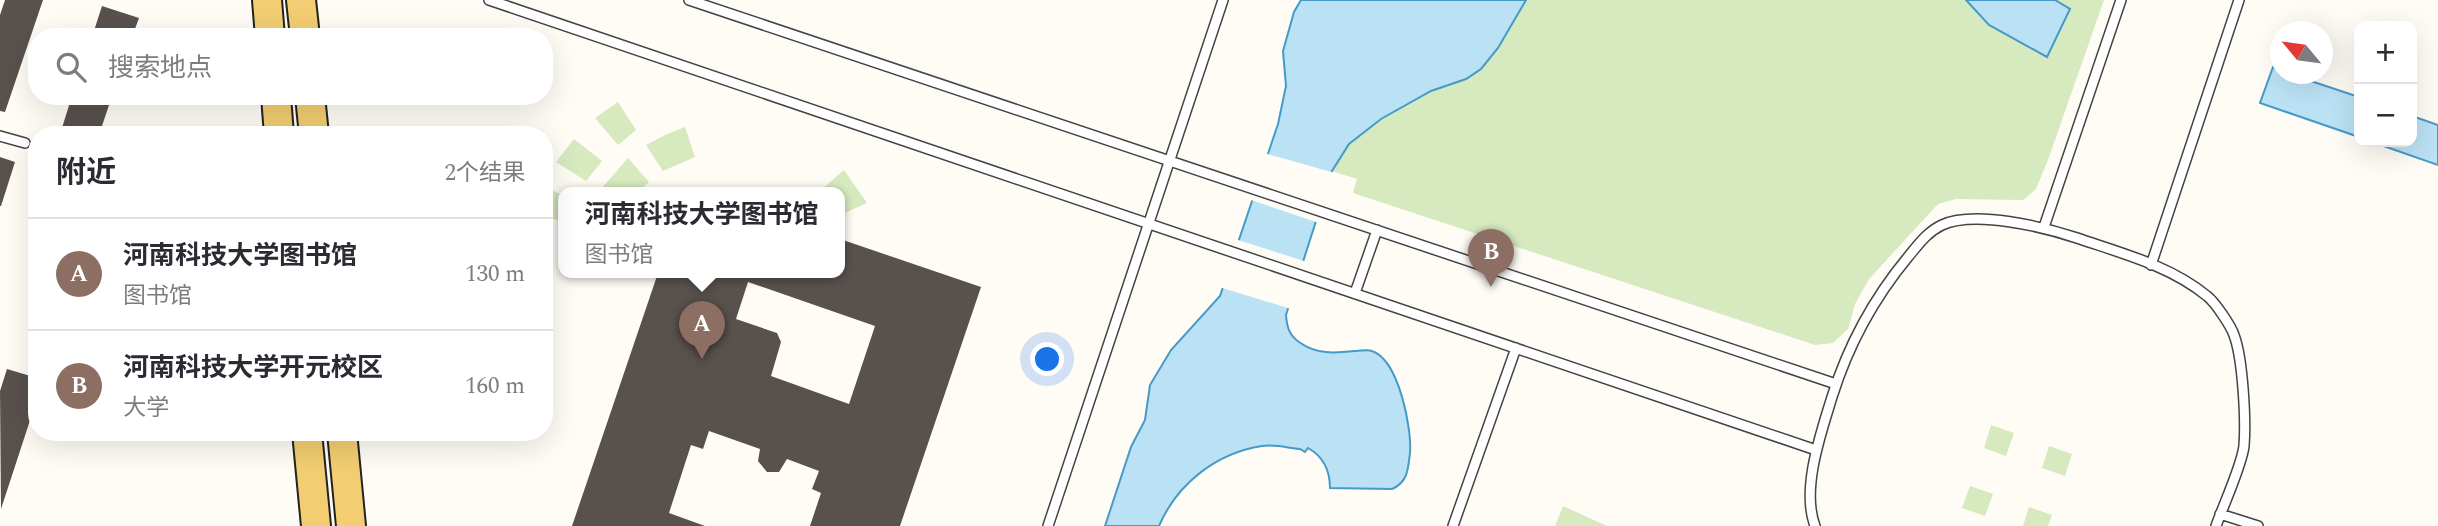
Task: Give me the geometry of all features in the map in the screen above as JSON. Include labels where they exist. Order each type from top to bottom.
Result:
[{"type":"main road","points":[[267,0],[269,28]]},
{"type":"main road","points":[[301,0],[303,28]]},
{"type":"main road","points":[[277,105],[278,126]]},
{"type":"main road","points":[[311,105],[313,126]]},
{"type":"main road","points":[[308,441],[316,526]]},
{"type":"main road","points":[[343,441],[351,526]]},
{"type":"lane","points":[[489,0],[1816,450]]},
{"type":"lane","points":[[688,0],[1836,384]]},
{"type":"lane","points":[[1048,526],[1223,0]]},
{"type":"lane","points":[[2044,227],[2121,0]]},
{"type":"lane","points":[[2151,265],[2239,0]]},
{"type":"lane","points":[[0,136],[25,144]]},
{"type":"lane","points":[[1815,526],[1811,516],[1816,450],[1836,384],[1857,336],[1882,288],[1924,237],[1941,225],[1959,220],[2001,221],[2044,227],[2183,278],[2210,298],[2234,335],[2243,386],[2244,448],[2216,526]]},
{"type":"lane","points":[[1355,293],[1377,230]]},
{"type":"lane","points":[[1453,526],[1516,348]]},
{"type":"lane","points":[[2220,514],[2258,526]]},
{"type":"green space","points":[[1526,0],[1966,0],[1989,25],[2047,56],[2069,10],[2055,0],[2104,0],[2036,189],[2023,200],[1956,199],[1938,204],[1869,279],[1855,304],[1848,329],[1833,343],[1815,345],[1353,193],[1357,179],[1332,171],[1349,144],[1381,119],[1431,91],[1449,86],[1498,48]]},
{"type":"green space","points":[[618,102],[636,130],[618,145],[595,118]]},
{"type":"green space","points":[[685,127],[695,157],[663,171],[646,145]]},
{"type":"green space","points":[[574,139],[602,161],[586,181],[556,162]]},
{"type":"green space","points":[[628,158],[649,182],[644,187],[603,187]]},
{"type":"green space","points":[[844,170],[867,203],[845,213],[845,187],[824,187]]},
{"type":"green space","points":[[553,190],[558,193],[558,220],[553,219]]},
{"type":"green space","points":[[1991,425],[2014,433],[2006,456],[1984,448]]},
{"type":"green space","points":[[2049,446],[2072,454],[2065,476],[2042,468]]},
{"type":"green space","points":[[1970,486],[1993,494],[1985,516],[1962,508]]},
{"type":"green space","points":[[1563,506],[1607,526],[1555,526]]},
{"type":"green space","points":[[2029,507],[2052,515],[2048,526],[2023,526]]},
{"type":"water","points":[[1301,0],[1526,0],[1498,48],[1481,69],[1466,79],[1431,91],[1381,119],[1349,144],[1332,171],[1286,315],[1291,334],[1306,346],[1326,352],[1370,350],[1390,367],[1402,396],[1409,428],[1410,453],[1406,474],[1401,483],[1392,489],[1330,488],[1325,465],[1308,448],[1305,452],[1300,449],[1262,446],[1229,456],[1200,473],[1176,497],[1159,526],[1105,526],[1131,447],[1145,420],[1150,385],[1171,350],[1220,296],[1278,124],[1286,86],[1283,51],[1294,12]]},
{"type":"water","points":[[1966,0],[2055,0],[2070,9],[2047,57],[1989,25]]},
{"type":"water","points":[[2270,75],[2270,84],[2320,84],[2354,95],[2354,135],[2260,103]]},
{"type":"water","points":[[2417,118],[2438,125],[2438,165],[2386,147],[2417,147]]},
{"type":"pier","points":[[1264,153],[1335,173],[1319,223],[1248,199]]},
{"type":"pier","points":[[1235,239],[1307,262],[1291,309],[1219,287]]},
{"type":"building","points":[[5,0],[43,0],[34,28],[28,28],[28,44],[5,112],[0,111],[0,15]]},
{"type":"building","points":[[102,6],[139,18],[135,28],[95,28]]},
{"type":"building","points":[[69,105],[109,105],[102,126],[63,126]]},
{"type":"building","points":[[0,157],[15,162],[1,206],[0,206]]},
{"type":"building","points":[[845,241],[981,287],[900,526],[810,526],[821,493],[812,489],[819,471],[787,459],[779,472],[767,472],[758,461],[760,449],[709,431],[703,449],[691,445],[669,513],[705,526],[572,526],[656,278],[845,278]],"holes":[[[748,282],[875,326],[849,404],[771,376],[781,342],[777,333],[736,319]]]},
{"type":"building","points":[[7,369],[28,375],[28,426],[1,509],[0,391]]},
{"type":"place","name":"河南科技大学开元校区","points":[[1491,287]]},
{"type":"place","name":"河南科技大学图书馆","points":[[702,359]]}]
